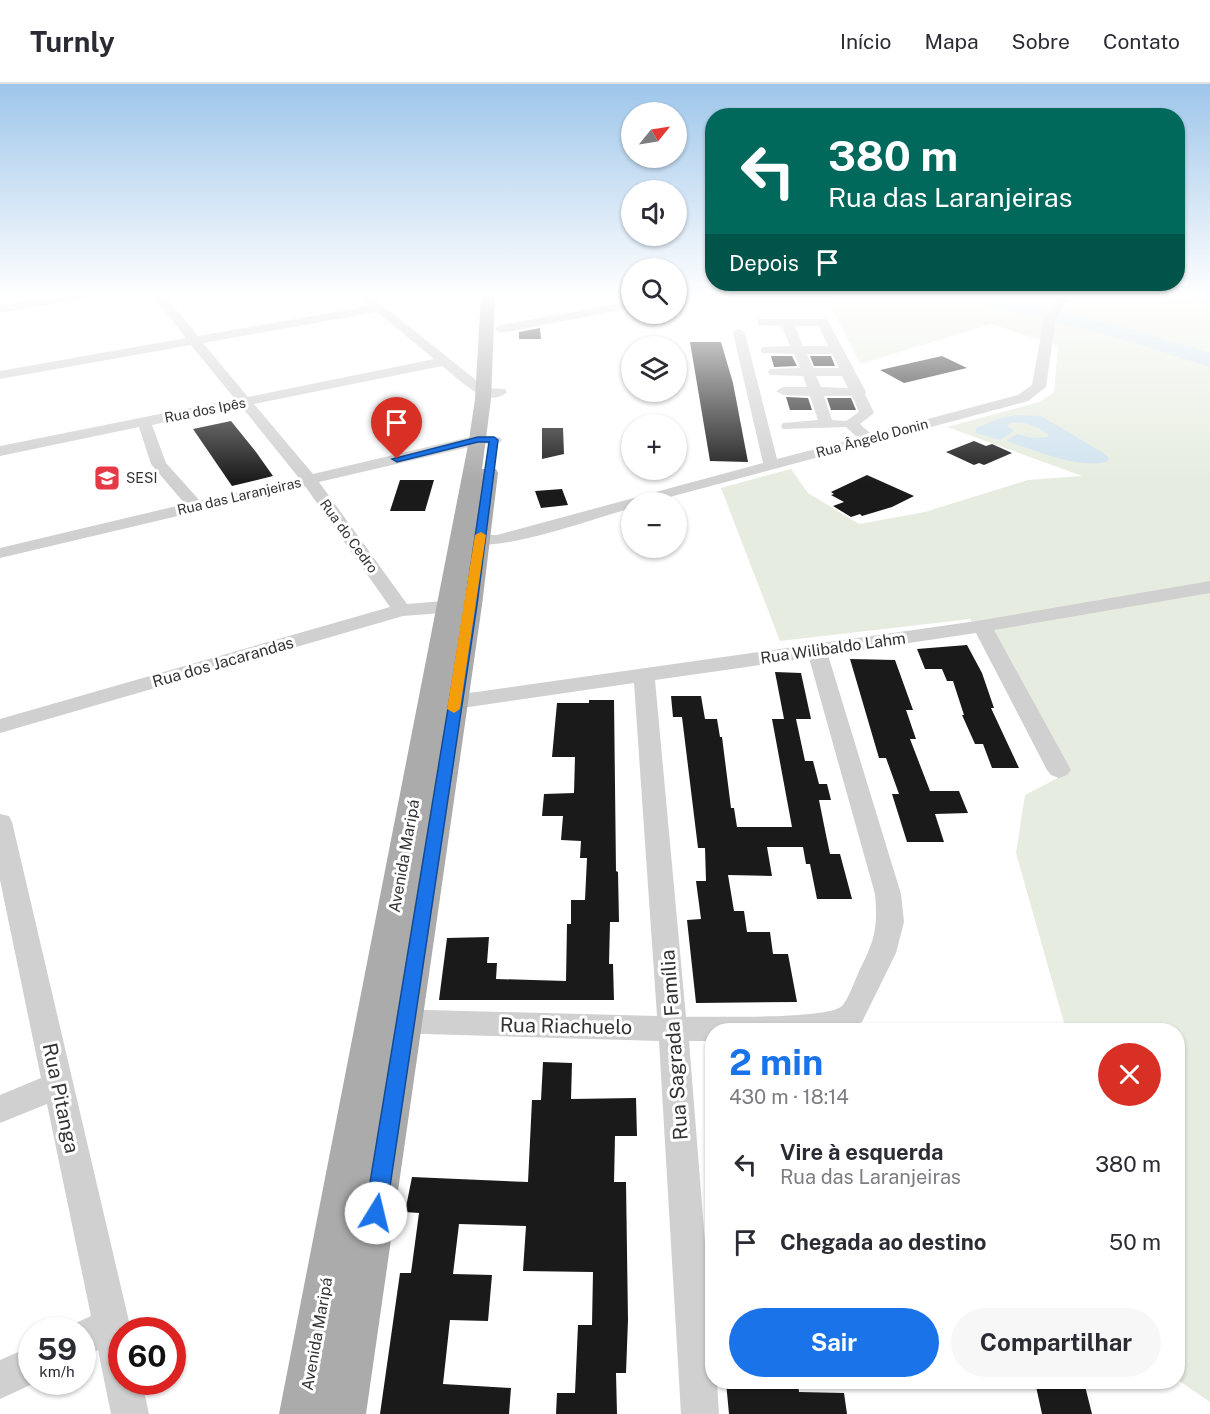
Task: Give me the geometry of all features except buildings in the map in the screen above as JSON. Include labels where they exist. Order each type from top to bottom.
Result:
[{"type":"main road","name":"Avenida Maripá","points":[[491,357],[492,385]]},
{"type":"main road","name":"Avenida Maripá","points":[[343,1414],[406,1022],[443,702],[486,440],[496,357]]},
{"type":"main road","name":"Avenida Maripá","points":[[302,1414],[374,1020],[443,702]]},
{"type":"street","points":[[0,375],[102,357]]},
{"type":"street","name":"Rua do Cedro","points":[[207,357],[309,480],[402,610]]},
{"type":"street","points":[[441,357],[492,385]]},
{"type":"street","points":[[745,357],[771,465]]},
{"type":"street","points":[[800,357],[818,392],[826,423]]},
{"type":"street","points":[[788,426],[851,424],[867,413],[841,357]]},
{"type":"street","name":"Rua Ângelo Donin","points":[[673,492],[867,438],[1023,398],[1039,387],[1044,357]]},
{"type":"street","name":"Rua dos Ipês","points":[[0,451],[446,361]]},
{"type":"street","points":[[775,372],[848,372]]},
{"type":"street","points":[[783,391],[859,392]]},
{"type":"street","points":[[144,422],[159,464],[196,507]]},
{"type":"street","points":[[851,424],[867,438]]},
{"type":"street","name":"Rua das Laranjeiras","points":[[0,553],[486,440]]},
{"type":"street","name":"Rua Ângelo Donin","points":[[470,539],[497,540],[621,506]]},
{"type":"street","name":"Rua Wilibaldo Lahm","points":[[443,702],[817,651],[982,626],[1140,596],[1210,587]]},
{"type":"street","name":"Rua dos Jacarandas","points":[[0,726],[402,610],[459,605]]},
{"type":"street","points":[[982,626],[1059,770]]},
{"type":"street","name":"Rua Riachuelo","points":[[817,651],[888,894],[891,921],[882,953],[852,1014],[833,1023]]},
{"type":"street","name":"Rua Sagrada Família","points":[[644,675],[673,1029],[700,1414]]},
{"type":"street","name":"Rua Pitanga","points":[[0,822],[7,886],[58,1085],[97,1332],[108,1350]]},
{"type":"street","name":"Rua Riachuelo","points":[[374,1020],[705,1028]]},
{"type":"street","points":[[0,1108],[58,1085]]},
{"type":"street","points":[[0,1380],[18,1371]]},
{"type":"street","points":[[126,1395],[130,1414]]},
{"type":"shaded area","points":[[856,357],[883,357],[860,364]]},
{"type":"shaded area","points":[[1057,357],[1210,357],[1210,1402],[1185,1385],[1185,1023],[1064,1023],[1016,853],[1025,795],[1058,778],[970,619],[780,641],[721,488],[791,469],[808,493],[859,524],[925,512],[1028,480],[1082,476],[947,427],[1039,402],[1054,393]]},
{"type":"water","points":[[1016,415],[1041,416],[1105,454],[1109,458],[1108,461],[1085,463],[1071,461],[1006,441],[1017,434],[1034,438],[1048,437],[1044,431],[1025,423],[1010,423],[1007,426],[1014,431],[1000,440],[976,433],[976,428]]},
{"type":"waterway","points":[[1201,357],[1210,360]]},
{"type":"slow traffic","points":[[454,709],[481,535]]},
{"type":"place","name":"SESI","points":[[107,478]]},
{"type":"route","points":[[376,1213],[471,605],[494,440],[478,440],[397,459]]}]
